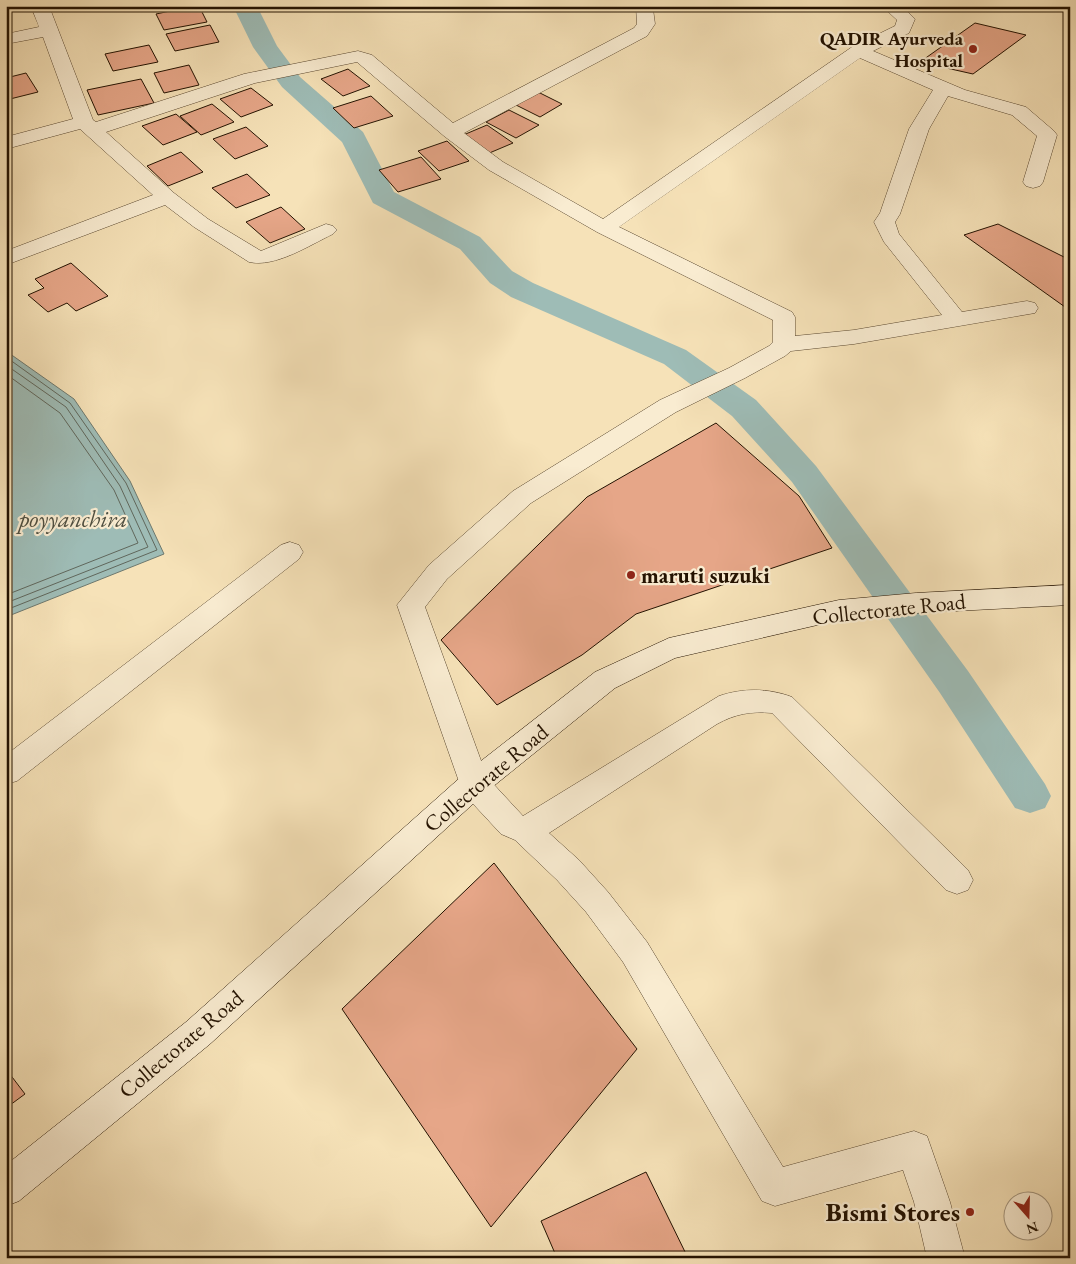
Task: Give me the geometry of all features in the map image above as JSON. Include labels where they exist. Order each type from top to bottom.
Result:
[{"type":"street","points":[[40,6],[88,126],[167,197],[201,222],[256,257],[266,257],[326,230]]},
{"type":"street","points":[[451,132],[641,32],[646,24],[644,8],[646,6]]},
{"type":"street","points":[[604,228],[858,51],[903,29],[906,19],[891,6]]},
{"type":"street","points":[[6,39],[49,31]]},
{"type":"street","points":[[858,51],[958,94],[1019,111],[1047,135],[1033,182]]},
{"type":"street","points":[[6,144],[88,126],[251,78],[351,56],[366,58],[451,132],[496,166],[604,228],[784,317],[784,344]]},
{"type":"street","points":[[944,88],[919,129],[890,214],[884,222],[887,234],[901,249],[915,271],[938,294],[957,320]]},
{"type":"street","points":[[6,259],[167,197]]},
{"type":"street","points":[[946,1258],[932,1202],[914,1149],[775,1188],[635,952],[597,902],[568,870],[526,831],[512,825],[474,784],[411,604],[438,572],[522,497],[668,406],[737,373],[777,351],[784,344],[854,337],[1027,308]]},
{"type":"street","points":[[6,772],[290,552]]},
{"type":"street","name":"Collectorate Road","points":[[6,1188],[198,1033],[474,784],[605,680],[668,649],[839,610],[1070,594]]},
{"type":"street","points":[[526,831],[729,704],[774,702],[782,705],[957,880]]},
{"type":"water","name":"poyyanchira","points":[[6,351],[74,399],[130,481],[164,554],[6,617]]},
{"type":"building","points":[[199,6],[207,22],[164,30],[156,14]]},
{"type":"building","name":"QADIR Ayurveda Hospital","points":[[975,23],[1026,35],[973,74],[920,62]]},
{"type":"building","points":[[210,25],[219,42],[175,51],[166,34]]},
{"type":"building","points":[[149,45],[158,62],[113,71],[105,54]]},
{"type":"building","points":[[189,65],[199,85],[164,93],[154,73]]},
{"type":"building","points":[[348,69],[370,86],[343,96],[321,79]]},
{"type":"building","points":[[26,73],[38,92],[6,100],[6,78]]},
{"type":"building","points":[[141,79],[154,103],[98,115],[87,90]]},
{"type":"building","points":[[251,88],[273,105],[241,117],[220,99]]},
{"type":"building","points":[[532,89],[562,104],[540,117],[510,102]]},
{"type":"building","points":[[371,96],[393,116],[354,128],[333,108]]},
{"type":"building","points":[[212,104],[234,122],[201,135],[180,116]]},
{"type":"building","points":[[509,110],[539,125],[516,138],[486,122]]},
{"type":"building","points":[[176,114],[197,132],[163,145],[142,126]]},
{"type":"building","points":[[487,125],[513,143],[487,154],[461,136]]},
{"type":"building","points":[[246,127],[268,146],[235,159],[213,139]]},
{"type":"building","points":[[447,141],[469,161],[439,171],[418,151]]},
{"type":"building","points":[[181,152],[203,172],[168,186],[147,166]]},
{"type":"building","points":[[421,157],[441,179],[398,192],[379,170]]},
{"type":"building","points":[[247,174],[270,195],[236,208],[212,188]]},
{"type":"building","points":[[281,207],[305,229],[270,243],[246,222]]},
{"type":"building","points":[[998,224],[1070,260],[1070,304],[1065,307],[964,235]]},
{"type":"building","points":[[71,263],[108,296],[76,311],[67,303],[48,312],[28,295],[44,288],[35,279]]},
{"type":"building","name":"maruti suzuki","points":[[716,423],[799,496],[832,548],[636,614],[582,655],[497,705],[441,640],[587,497]]},
{"type":"building","points":[[494,863],[637,1049],[491,1227],[342,1009]]},
{"type":"building","points":[[6,1069],[25,1094],[6,1108]]},
{"type":"building","points":[[646,1172],[688,1258],[557,1258],[541,1221]]},
{"type":"waterway","points":[[245,6],[265,47],[291,82],[354,138],[383,197],[470,243],[501,277],[522,290],[675,357],[744,408],[804,474],[954,682],[1030,796]]},
{"type":"place","name":"QADIR Ayurveda Hospital","points":[[973,49]]},
{"type":"place","name":"maruti suzuki","points":[[631,575]]},
{"type":"place","name":"Bismi Stores","points":[[970,1212]]}]
